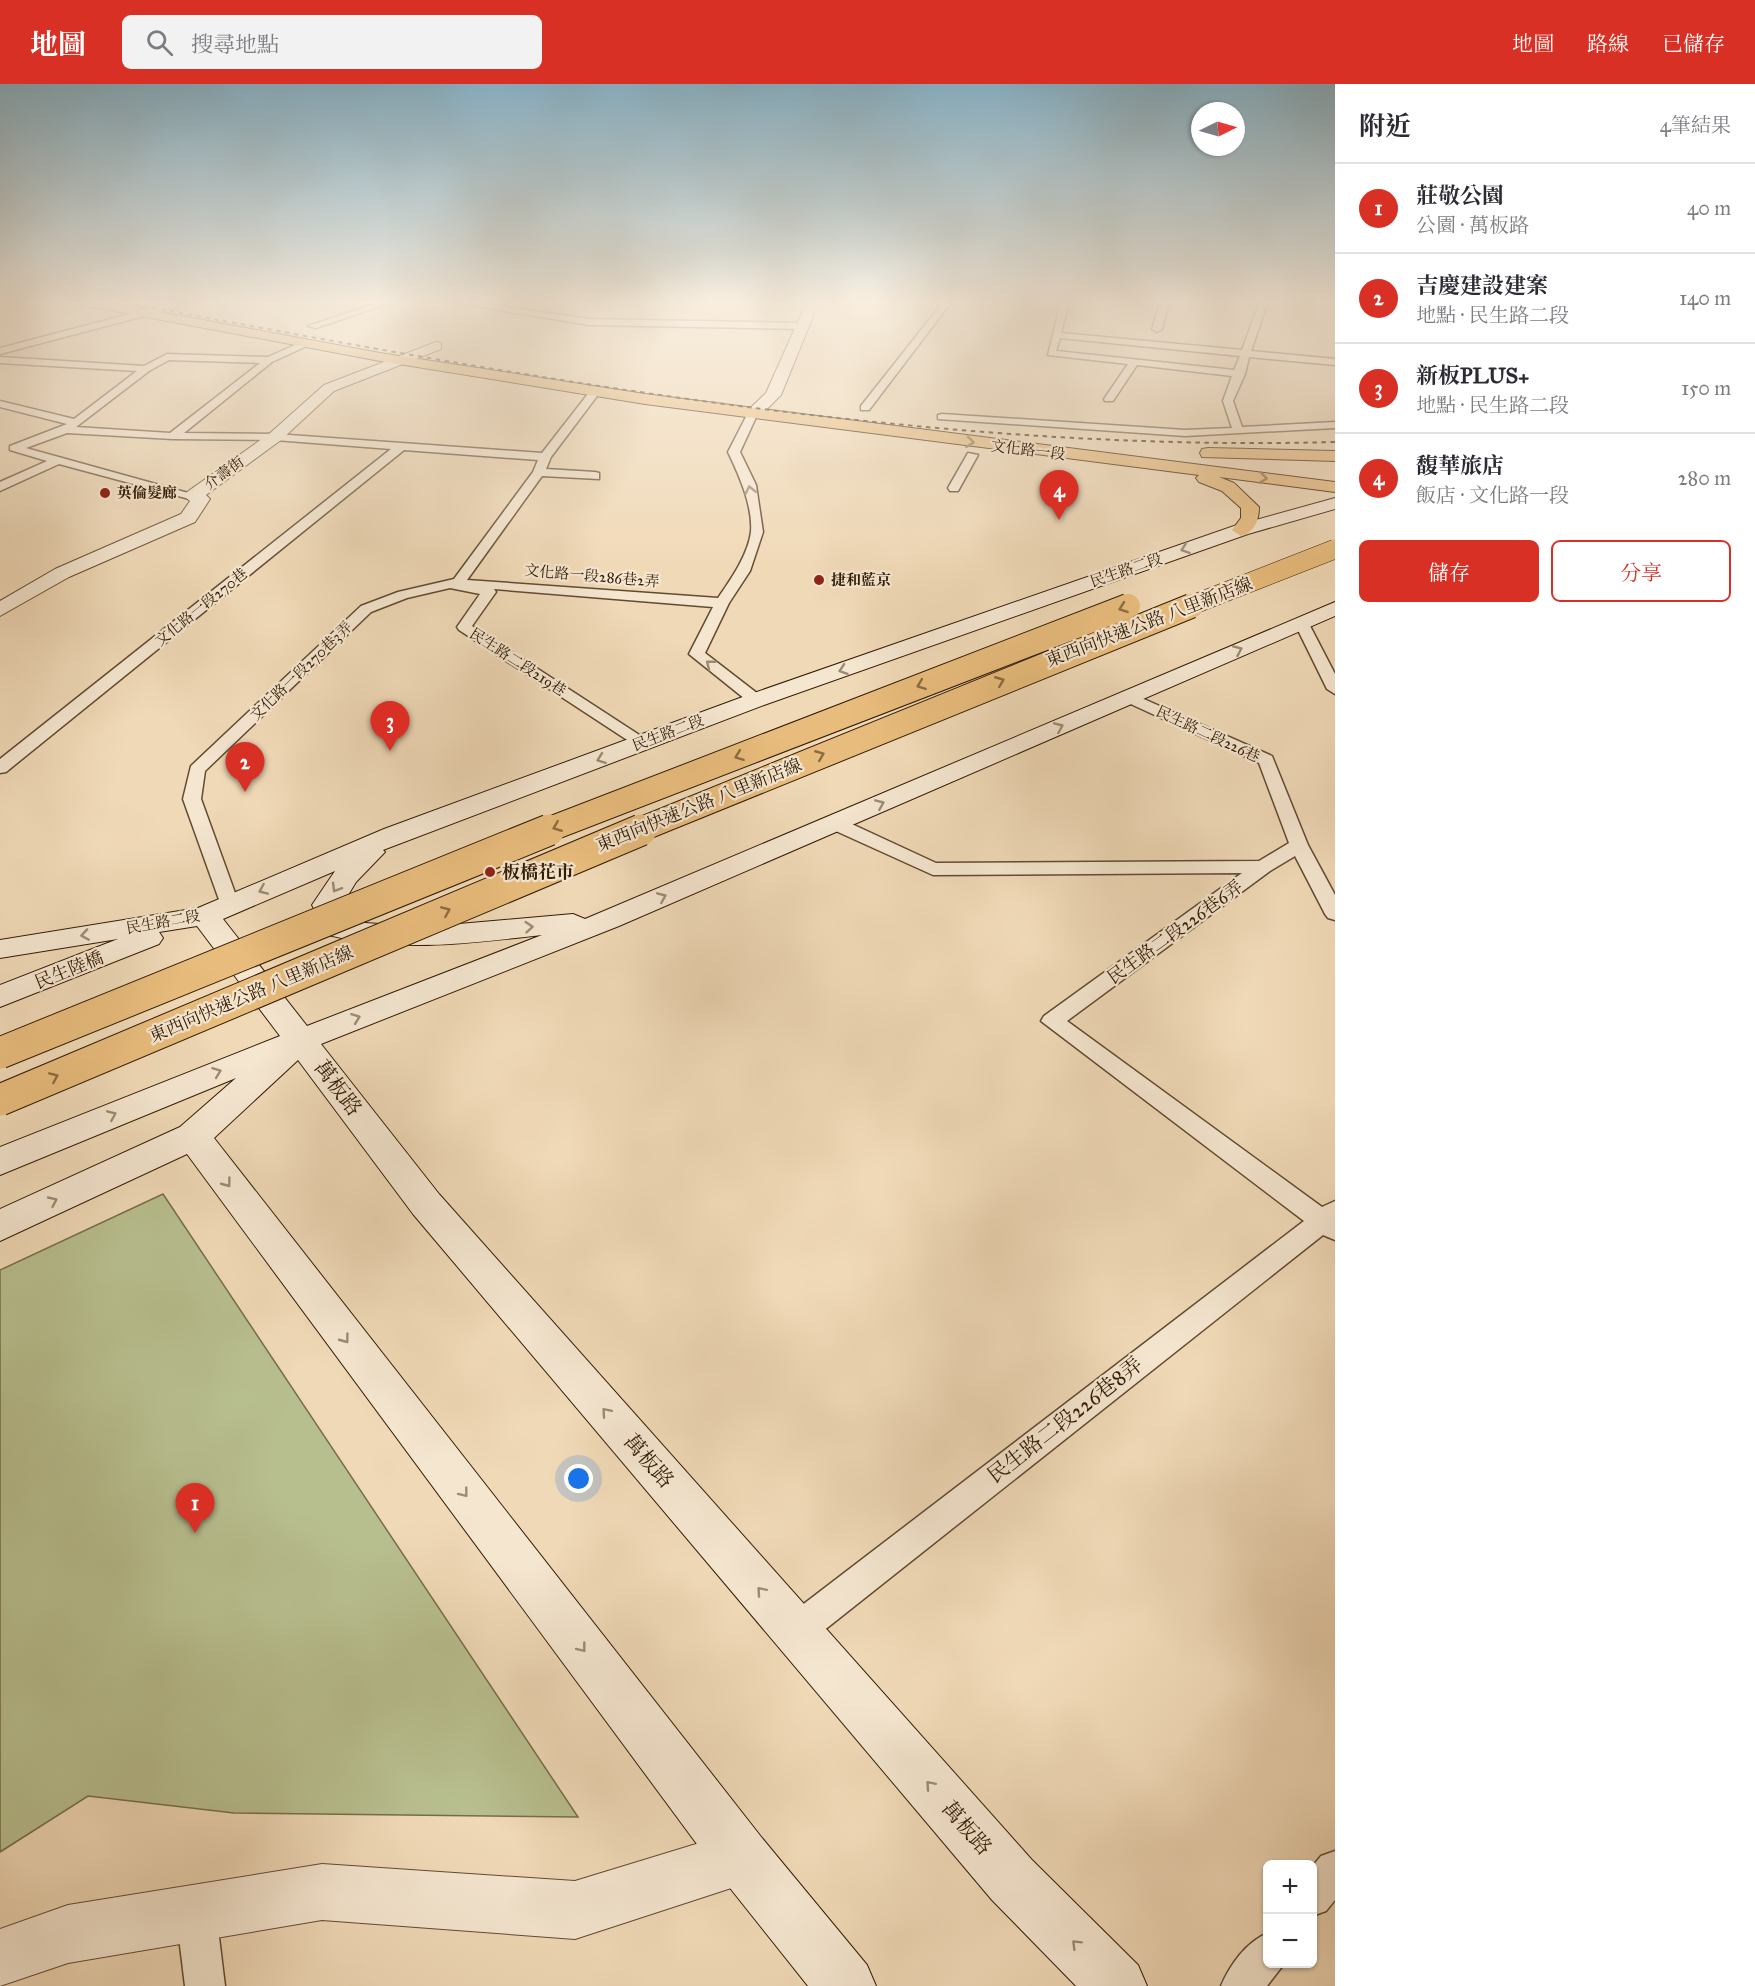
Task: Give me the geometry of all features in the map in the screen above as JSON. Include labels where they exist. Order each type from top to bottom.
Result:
[{"type":"main road","name":"介壽街","points":[[193,496],[274,437],[327,390]]},
{"type":"main road","name":"文化路一段","points":[[581,390],[752,415],[1335,487]]},
{"type":"main road","points":[[752,415],[778,396],[780,390]]},
{"type":"main road","points":[[750,392],[778,396]]},
{"type":"main road","points":[[859,407],[887,410]]},
{"type":"main road","name":"文化路一段","points":[[936,417],[1195,453],[1335,469]]},
{"type":"main road","points":[[1195,453],[1335,456]]},
{"type":"main road","points":[[1163,467],[1194,474],[1228,487],[1239,494],[1250,507],[1250,519],[1240,530]]},
{"type":"main road","name":"介壽街","points":[[0,610],[62,573],[188,518],[201,499],[193,496]]},
{"type":"main road","name":"民生路二段","points":[[0,949],[217,910],[394,835],[756,700],[1240,530],[1335,503]]},
{"type":"main road","name":"東西向快速公路 八里新店線","points":[[0,1053],[556,827],[1013,649],[1335,530]]},
{"type":"main road","name":"東西向快速公路 八里新店線","points":[[0,1100],[572,858],[1035,666],[1335,549]]},
{"type":"main road","points":[[0,1162],[163,1094],[608,920],[1335,608]]},
{"type":"main road","points":[[394,835],[354,863],[339,883],[327,904],[339,929],[366,935],[425,935],[608,920]]},
{"type":"main road","name":"民生陸橋","points":[[0,997],[217,910]]},
{"type":"main road","name":"萬板路","points":[[217,910],[301,1040],[426,1204],[1012,1880],[1117,1986]]},
{"type":"main road","points":[[0,1226],[193,1136],[301,1040]]},
{"type":"main road","points":[[193,1136],[742,1858],[846,1986]]},
{"type":"main road","points":[[0,1958],[68,1934],[322,1892],[575,1910],[742,1858]]},
{"type":"lane","points":[[118,390],[70,426],[14,447],[193,496]]},
{"type":"lane","points":[[173,436],[231,390]]},
{"type":"lane","points":[[859,407],[873,390]]},
{"type":"lane","points":[[1109,399],[1115,390]]},
{"type":"lane","points":[[1233,390],[1228,401],[1238,431]]},
{"type":"lane","points":[[454,583],[539,472],[545,458],[595,392]]},
{"type":"lane","points":[[0,404],[70,426],[173,436],[274,437],[545,458]]},
{"type":"lane","points":[[752,415],[734,452],[750,485],[756,532],[743,571],[722,603],[697,654],[756,700]]},
{"type":"lane","points":[[936,417],[1185,433],[1335,425]]},
{"type":"lane","name":"文化路一段270巷","points":[[0,768],[402,446]]},
{"type":"lane","points":[[954,488],[972,455]]},
{"type":"lane","points":[[0,488],[58,459]]},
{"type":"lane","points":[[0,470],[28,474]]},
{"type":"lane","points":[[539,472],[595,476]]},
{"type":"lane","name":"文化路一段286巷2弄","points":[[454,583],[722,603]]},
{"type":"lane","name":"民生路二段219巷","points":[[454,583],[489,592],[464,627],[641,744]]},
{"type":"lane","name":"文化路一段270巷3弄","points":[[217,910],[192,799],[197,770],[366,609],[403,595],[454,583]]},
{"type":"lane","points":[[1301,622],[1335,689]]},
{"type":"lane","name":"民生路二段226巷","points":[[1128,697],[1266,760],[1299,845],[1335,914]]},
{"type":"lane","points":[[834,823],[933,868],[1263,867]]},
{"type":"lane","name":"民生路二段226巷6弄","points":[[1299,845],[1263,867],[1052,1021],[1330,1220]]},
{"type":"lane","name":"民生路二段226巷8弄","points":[[796,1631],[1330,1220]]},
{"type":"lane","points":[[1317,1892],[1335,1870]]},
{"type":"lane","points":[[196,1912],[205,1986]]},
{"type":"lane","points":[[1241,1986],[1263,1959]]},
{"type":"green space","points":[[163,1194],[578,1817],[234,1813],[88,1796],[0,1852],[0,1270]]},
{"type":"railway","points":[[628,390],[723,404],[875,422],[1028,435],[1181,442],[1335,442]]},
{"type":"place","name":"英倫髮廊","points":[[105,493]]},
{"type":"place","name":"馥華旅店","points":[[1059,520]]},
{"type":"place","name":"捷和藍京","points":[[819,580]]},
{"type":"place","name":"新板PLUS+","points":[[390,751]]},
{"type":"place","name":"吉慶建設建案","points":[[245,792]]},
{"type":"place","name":"板橋花市","points":[[490,872]]},
{"type":"place","name":"莊敬公園","points":[[195,1533]]}]
